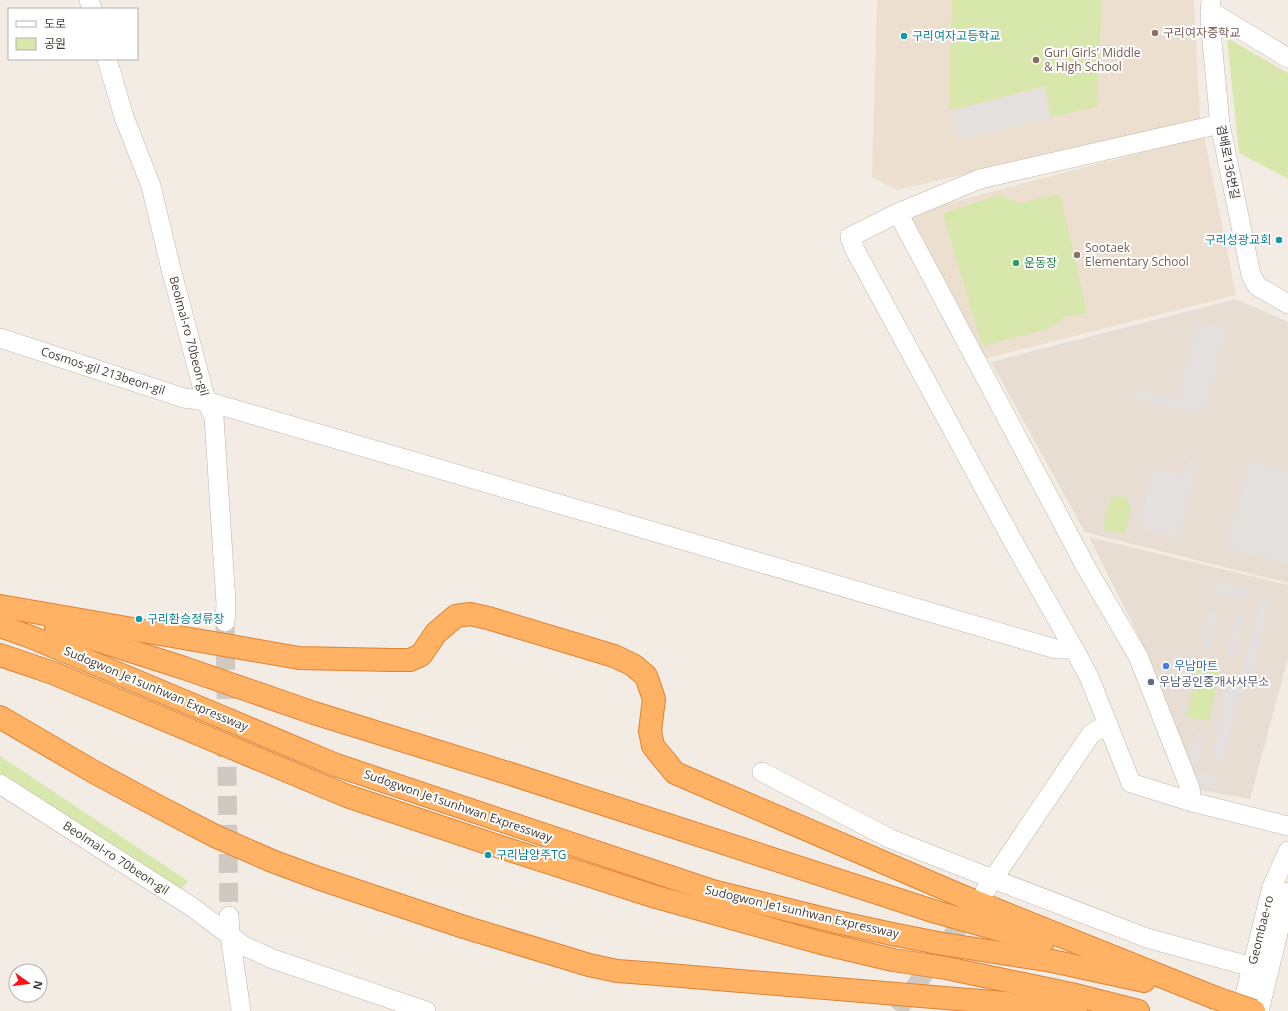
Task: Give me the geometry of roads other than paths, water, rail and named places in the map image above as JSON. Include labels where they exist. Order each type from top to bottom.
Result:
[{"type":"highway","points":[[0,606],[299,658],[392,660],[410,660],[421,655],[436,633],[456,616],[470,614],[614,656],[633,665],[646,676],[654,699],[650,731],[653,746],[675,773],[964,898],[1213,997]]},
{"type":"highway","name":"Sudogwon Je1sunhwan Expressway","points":[[0,613],[37,621],[184,668],[314,713],[511,774],[936,912],[1040,941],[1254,1011]]},
{"type":"highway","name":"Sudogwon Je1sunhwan Expressway","points":[[0,626],[31,637],[336,765],[712,891],[837,922],[943,944],[1052,961],[1213,997]]},
{"type":"highway","name":"Sudogwon Je1sunhwan Expressway","points":[[0,655],[53,674],[347,796],[656,897],[821,943],[893,960],[946,968],[1071,994],[1138,1011]]},
{"type":"highway","points":[[0,717],[94,772],[161,808],[272,861],[464,927],[589,965],[643,973],[1005,1003],[1076,1011]]},
{"type":"street","points":[[1210,6],[1288,58]]},
{"type":"street","name":"겸배로136번길","points":[[1210,6],[1220,124],[1251,275],[1257,286],[1288,304]]},
{"type":"street","name":"Beolmal-ro 70beon-gil","points":[[108,60],[124,117],[151,186],[206,401],[214,418],[226,603],[225,622]]},
{"type":"street","points":[[1220,124],[980,179],[898,213],[850,237],[1015,545],[1089,677],[1131,783],[1192,802],[1288,826]]},
{"type":"street","points":[[898,213],[1087,569],[1138,656],[1190,788],[1192,802]]},
{"type":"street","name":"Cosmos-gil 213beon-gil","points":[[0,338],[184,398],[206,401],[418,464],[835,583],[1056,649],[1074,648]]},
{"type":"street","points":[[989,885],[1091,734],[1108,724]]},
{"type":"street","points":[[762,772],[891,838],[989,885],[1147,938],[1252,966]]},
{"type":"street","name":"Beolmal-ro 70beon-gil","points":[[0,784],[192,907],[244,946],[273,959],[426,1011]]},
{"type":"street","name":"Geombae-ro","points":[[1241,1011],[1272,887],[1288,851]]},
{"type":"street","name":"Geombae-ro","points":[[1259,1011],[1288,892]]},
{"type":"street","points":[[229,916],[230,936],[241,1011]]},
{"type":"tunnel","points":[[225,622],[229,916]]},
{"type":"tunnel","points":[[897,1011],[972,909]]},
{"type":"place","name":"구리여자중학교","points":[[1155,33]]},
{"type":"place","name":"구리여자고등학교","points":[[904,36]]},
{"type":"place","name":"Guri Girls' Middle & High School","points":[[1036,60]]},
{"type":"place","name":"구리성광교회","points":[[1279,240]]},
{"type":"place","name":"Sootaek Elementary School","points":[[1077,255]]},
{"type":"place","name":"운동장","points":[[1016,263]]},
{"type":"place","name":"구리환승정류장","points":[[139,619]]},
{"type":"place","name":"우남마트","points":[[1166,666]]},
{"type":"place","name":"우남공인중개사사무소","points":[[1151,682]]},
{"type":"place","name":"구리남양주TG","points":[[488,855]]}]
